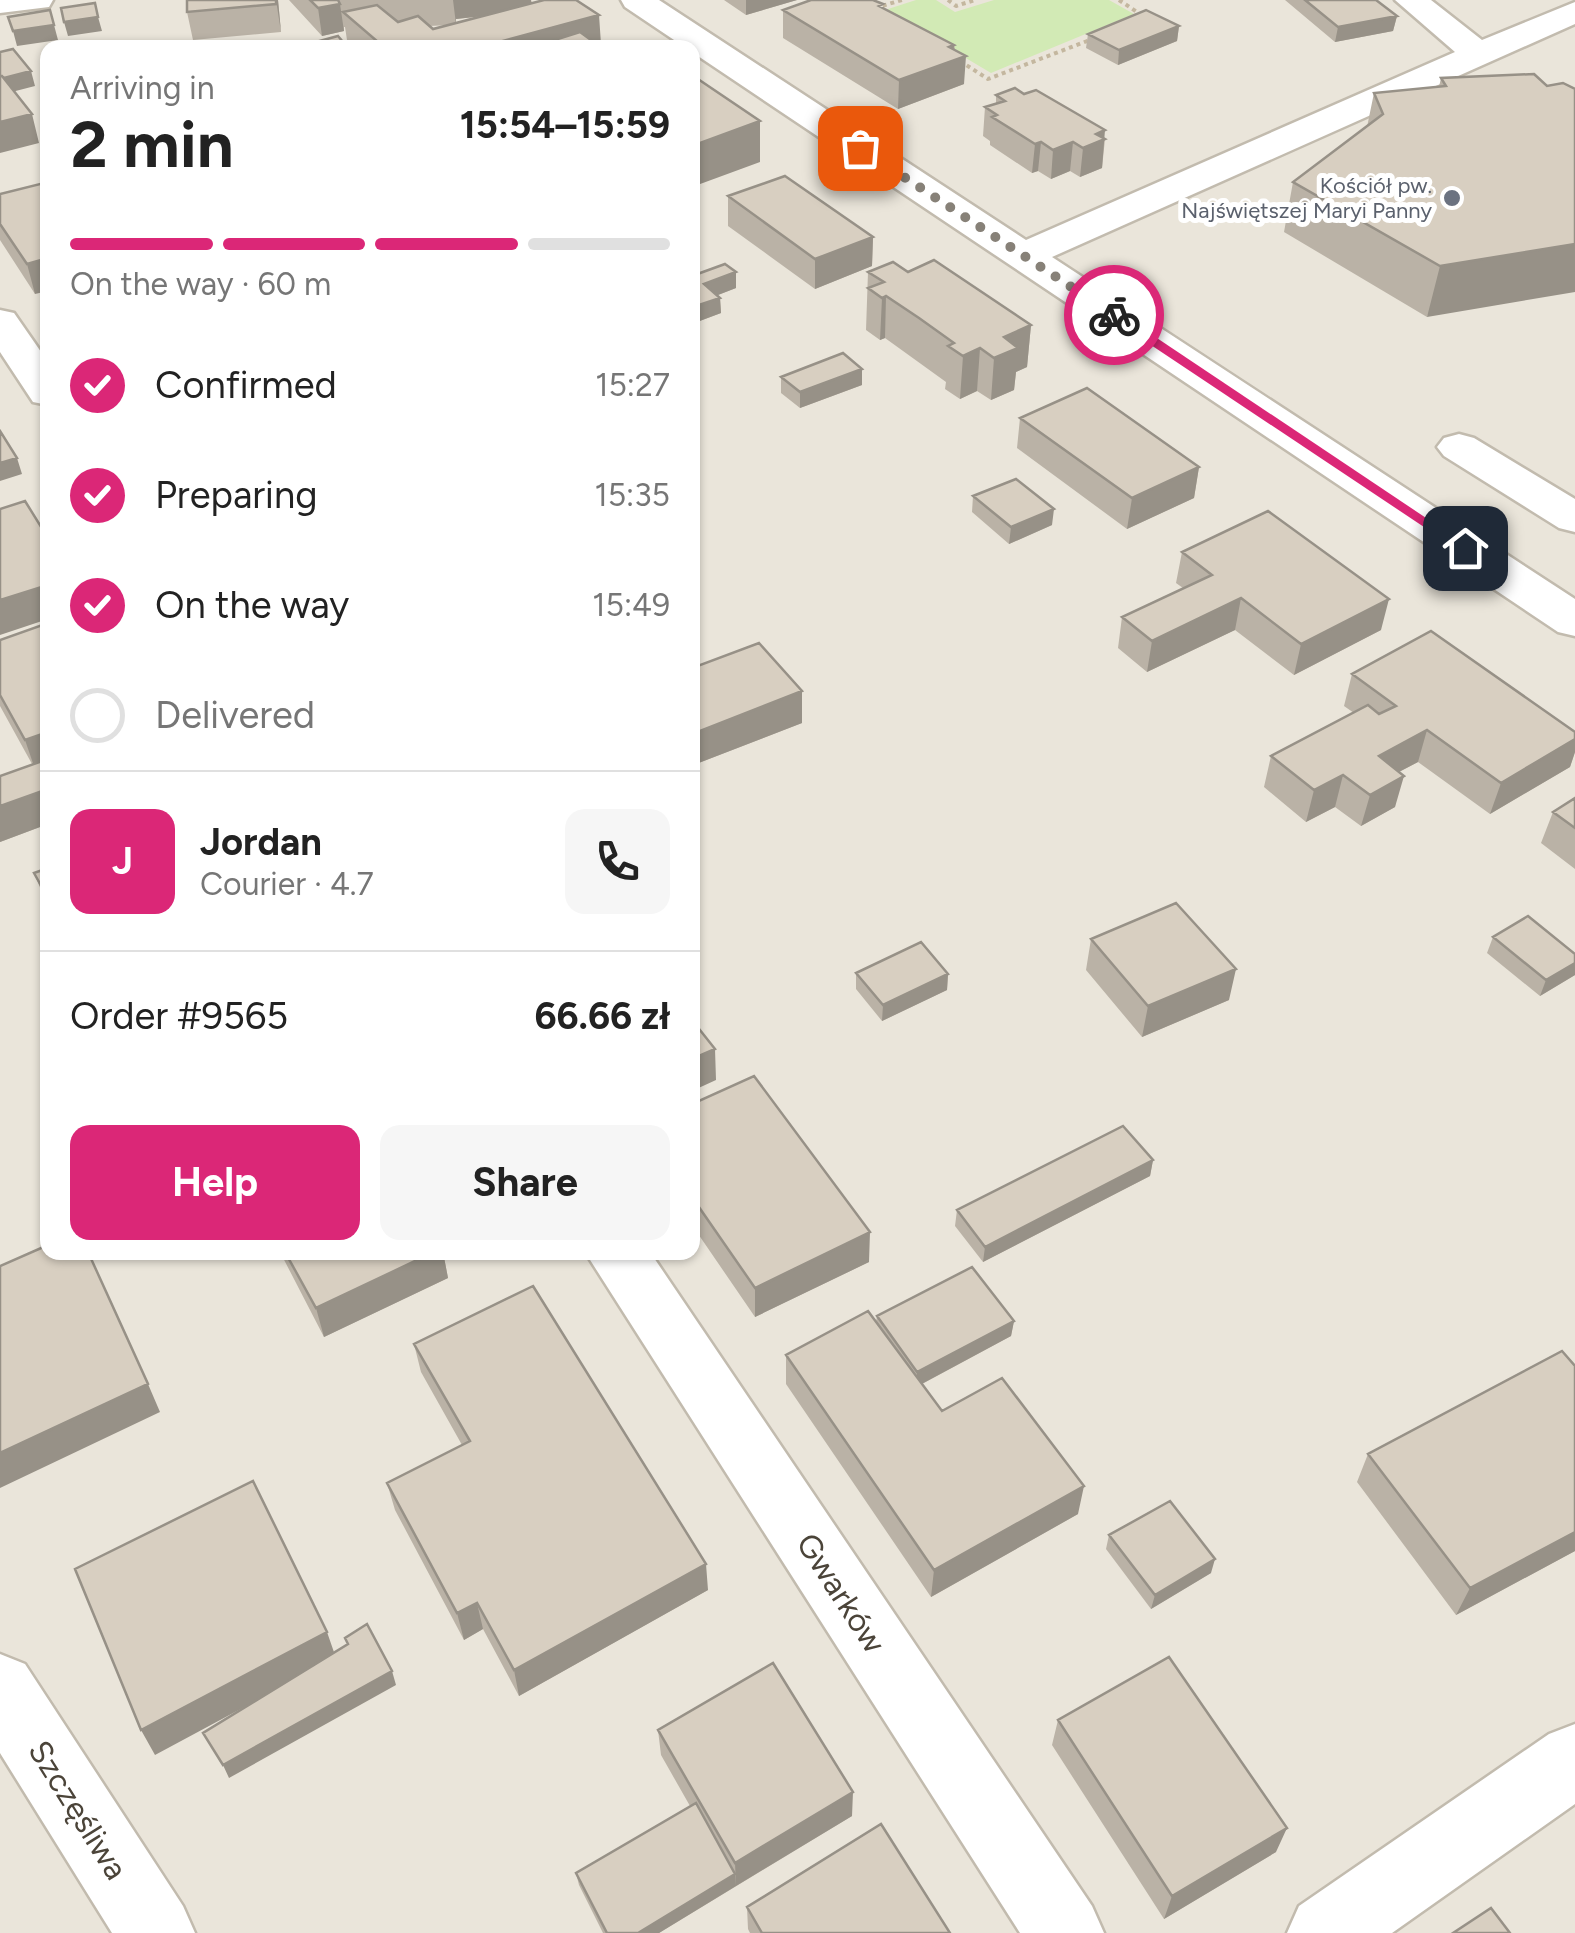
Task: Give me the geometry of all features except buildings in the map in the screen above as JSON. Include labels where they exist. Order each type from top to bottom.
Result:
[{"type":"street","points":[[0,3],[37,0]]},
{"type":"street","points":[[637,0],[698,40]]},
{"type":"street","points":[[1411,0],[1478,54]]},
{"type":"street","points":[[1024,255],[1575,12]]},
{"type":"street","points":[[700,42],[1575,620]]},
{"type":"street","points":[[0,322],[40,381]]},
{"type":"street","points":[[1460,447],[1575,518]]},
{"type":"street","name":"Gwarków","points":[[621,1260],[1066,1933]]},
{"type":"street","name":"Szczęśliwa","points":[[0,1688],[156,1933]]},
{"type":"street","points":[[1326,1933],[1575,1760]]},
{"type":"path","points":[[890,18],[874,8],[902,0]]},
{"type":"path","points":[[948,0],[956,6],[976,0]]},
{"type":"path","points":[[1118,0],[1145,15],[1130,22]]},
{"type":"path","points":[[956,59],[988,79],[1100,36]]},
{"type":"shaded area","points":[[0,0],[1575,0],[1575,1933],[0,1933]]},
{"type":"green space","points":[[916,0],[936,0],[955,12],[994,0],[1109,0],[1134,14],[991,73],[885,10]]},
{"type":"way so far","points":[[860,148],[1114,315]]},
{"type":"place","name":"Kościół pw. Najświętszej Maryi Panny","points":[[1452,198]]},
{"type":"route","points":[[1114,315],[1465,548]]}]
